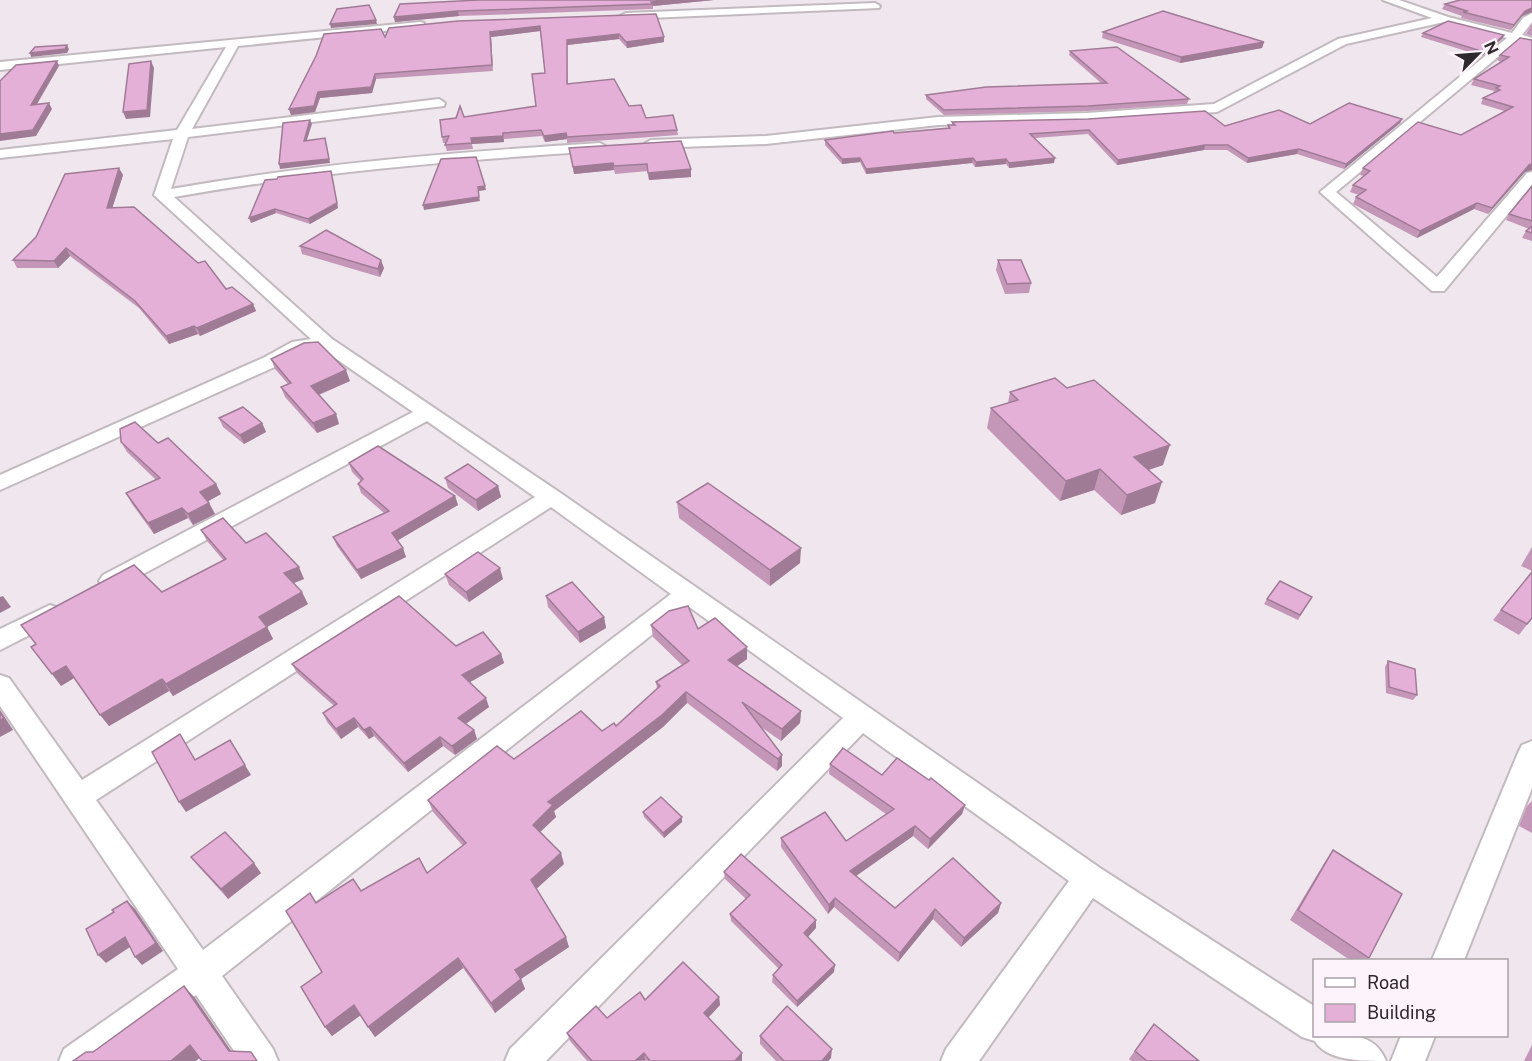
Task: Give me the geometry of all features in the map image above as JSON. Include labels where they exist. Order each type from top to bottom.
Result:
[{"type":"street","points":[[1394,1],[1444,19],[1532,41]]},
{"type":"street","points":[[619,16],[875,6]]},
{"type":"street","points":[[1532,16],[1515,37],[1327,192],[1438,287],[1532,176]]},
{"type":"street","points":[[642,144],[766,140],[938,121],[1087,117],[1217,108],[1342,40],[1444,19]]},
{"type":"street","points":[[0,66],[436,24]]},
{"type":"street","points":[[162,195],[182,134],[234,43]]},
{"type":"street","points":[[0,154],[439,103]]},
{"type":"street","points":[[162,195],[238,180],[431,158],[619,146]]},
{"type":"street","points":[[162,195],[326,343],[551,497],[1089,878],[1313,1024]]},
{"type":"street","points":[[0,483],[272,361],[299,346],[326,343]]},
{"type":"street","points":[[94,590],[427,413]]},
{"type":"street","points":[[78,797],[551,497]]},
{"type":"street","points":[[76,1061],[200,973],[687,594]]},
{"type":"street","points":[[0,640],[73,601]]},
{"type":"street","points":[[0,686],[261,1061]]},
{"type":"street","points":[[522,1061],[861,718]]},
{"type":"street","points":[[1448,959],[1532,753]]},
{"type":"street","points":[[958,1061],[1089,878]]},
{"type":"street","points":[[1333,1037],[1369,1061]]},
{"type":"street","points":[[1408,1061],[1417,1037]]},
{"type":"building","points":[[479,0],[671,0],[651,2],[653,4],[458,11],[394,17],[400,4]]},
{"type":"building","points":[[1460,0],[1532,0],[1532,8],[1525,11],[1514,25],[1463,12],[1467,11],[1445,4]]},
{"type":"building","points":[[369,5],[376,20],[330,24],[337,9]]},
{"type":"building","points":[[1163,11],[1264,42],[1181,57],[1103,32]]},
{"type":"building","points":[[656,14],[664,37],[626,42],[619,34],[567,40],[567,84],[614,79],[629,106],[641,105],[646,118],[673,115],[677,130],[567,137],[566,133],[544,136],[541,130],[471,138],[472,143],[445,145],[449,136],[442,137],[440,120],[456,118],[460,106],[464,117],[536,106],[532,74],[545,73],[540,26],[490,32],[492,65],[375,74],[371,87],[318,92],[314,106],[289,109],[316,56],[324,34],[381,29],[385,37],[389,28],[458,21]]},
{"type":"building","points":[[1448,21],[1504,35],[1484,52],[1423,33]]},
{"type":"building","points":[[1520,38],[1532,40],[1532,164],[1492,208],[1477,203],[1420,231],[1356,197],[1366,190],[1353,185],[1370,171],[1363,168],[1418,122],[1461,135],[1513,107],[1483,98],[1500,90],[1496,88],[1500,86],[1474,79],[1509,57],[1500,55]]},
{"type":"building","points":[[67,45],[65,49],[30,53],[35,47]]},
{"type":"building","points":[[1117,47],[1189,99],[1088,106],[944,110],[926,95],[986,87],[1107,83],[1070,51]]},
{"type":"building","points":[[57,61],[31,105],[49,103],[33,130],[0,134],[0,81],[16,65]]},
{"type":"building","points":[[151,61],[147,110],[123,112],[129,64]]},
{"type":"building","points":[[1349,103],[1402,119],[1346,164],[1299,149],[1248,158],[1228,145],[1205,145],[1118,160],[1089,130],[1030,134],[1055,158],[1009,163],[1006,159],[976,162],[973,158],[866,169],[860,158],[842,159],[825,140],[893,131],[894,133],[950,128],[948,125],[955,125],[952,122],[1088,119],[1205,111],[1225,126],[1279,110],[1310,124]]},
{"type":"building","points":[[310,120],[304,141],[325,138],[329,159],[279,164],[283,123]]},
{"type":"building","points":[[681,141],[691,169],[648,173],[647,164],[614,166],[613,163],[573,167],[569,148]]},
{"type":"building","points":[[476,157],[485,186],[478,187],[479,197],[423,205],[441,159]]},
{"type":"building","points":[[119,168],[107,208],[134,207],[198,263],[205,261],[226,289],[232,287],[253,304],[197,328],[194,326],[166,336],[135,301],[66,248],[54,261],[13,260],[36,237],[65,174]]},
{"type":"building","points":[[331,171],[337,203],[308,219],[275,209],[249,218],[265,180]]},
{"type":"building","points":[[1532,186],[1532,221],[1509,214]]},
{"type":"building","points":[[326,230],[381,260],[378,269],[300,246]]},
{"type":"building","points":[[998,260],[1021,260],[1031,283],[1007,284]]},
{"type":"building","points":[[318,342],[346,370],[311,386],[336,414],[313,423],[281,387],[291,383],[271,359],[304,343]]},
{"type":"building","points":[[1055,378],[1067,388],[1094,380],[1170,445],[1134,457],[1162,482],[1127,495],[1100,469],[1066,481],[991,408],[1018,400],[1010,392]]},
{"type":"building","points":[[243,407],[262,423],[240,435],[219,418]]},
{"type":"building","points":[[135,422],[158,443],[168,438],[216,484],[200,492],[209,503],[188,514],[182,508],[148,523],[126,493],[160,478],[121,442],[120,429]]},
{"type":"building","points":[[378,446],[455,496],[392,533],[403,548],[357,570],[333,537],[389,511],[358,484],[363,479],[349,463]]},
{"type":"building","points":[[468,464],[498,486],[476,500],[445,478]]},
{"type":"building","points":[[708,483],[801,548],[770,570],[677,502]]},
{"type":"building","points":[[223,518],[246,543],[266,533],[299,567],[284,573],[302,592],[259,617],[267,627],[166,684],[162,679],[100,715],[66,666],[52,674],[31,647],[36,644],[21,625],[134,565],[162,592],[226,559],[201,530]]},
{"type":"building","points":[[478,552],[500,568],[466,592],[445,574]]},
{"type":"building","points":[[1532,572],[1532,618],[1527,624],[1501,610]]},
{"type":"building","points":[[1280,581],[1312,597],[1300,615],[1267,599]]},
{"type":"building","points":[[572,582],[604,617],[578,632],[546,596]]},
{"type":"building","points":[[399,596],[456,646],[483,632],[501,654],[462,675],[486,698],[458,718],[474,730],[452,746],[440,737],[404,763],[370,727],[364,730],[354,718],[336,729],[323,713],[337,704],[292,664]]},
{"type":"building","points":[[688,606],[698,629],[715,618],[747,647],[728,660],[801,711],[782,729],[742,702],[782,755],[778,759],[686,692],[662,715],[548,802],[553,805],[533,825],[561,853],[531,880],[566,937],[515,970],[521,979],[491,1003],[458,958],[368,1027],[354,1005],[325,1027],[301,987],[322,972],[286,911],[310,893],[316,903],[353,879],[361,891],[419,858],[427,873],[466,843],[428,800],[497,746],[514,759],[581,711],[602,731],[614,723],[616,726],[660,686],[656,682],[689,661],[651,625],[669,611]]},
{"type":"building","points":[[1388,661],[1415,669],[1417,695],[1389,687]]},
{"type":"building","points":[[180,734],[195,760],[230,740],[245,765],[179,802],[152,752]]},
{"type":"building","points":[[843,748],[882,775],[897,758],[929,780],[931,778],[965,805],[930,839],[915,826],[850,871],[895,908],[953,858],[1001,903],[964,938],[935,909],[900,953],[835,898],[829,905],[781,838],[825,812],[846,841],[894,809],[830,764]]},
{"type":"building","points":[[661,797],[682,817],[663,833],[643,812]]},
{"type":"building","points":[[225,832],[254,863],[221,889],[191,857]]},
{"type":"building","points":[[1333,850],[1402,894],[1369,958],[1298,910]]},
{"type":"building","points":[[741,854],[816,920],[804,933],[835,965],[797,1001],[773,975],[782,965],[730,914],[750,895],[724,872]]},
{"type":"building","points":[[127,901],[156,943],[135,957],[125,937],[98,955],[86,929]]},
{"type":"building","points":[[683,962],[719,997],[704,1013],[742,1053],[735,1061],[650,1061],[644,1053],[635,1061],[592,1061],[567,1033],[596,1006],[607,1018],[640,992],[645,1000]]},
{"type":"building","points":[[184,986],[229,1051],[251,1052],[257,1061],[202,1061],[190,1045],[171,1061],[73,1061],[86,1052],[93,1052]]},
{"type":"building","points":[[787,1006],[832,1049],[822,1061],[784,1061],[760,1036]]},
{"type":"building","points":[[1154,1024],[1199,1061],[1147,1061],[1135,1051]]}]
